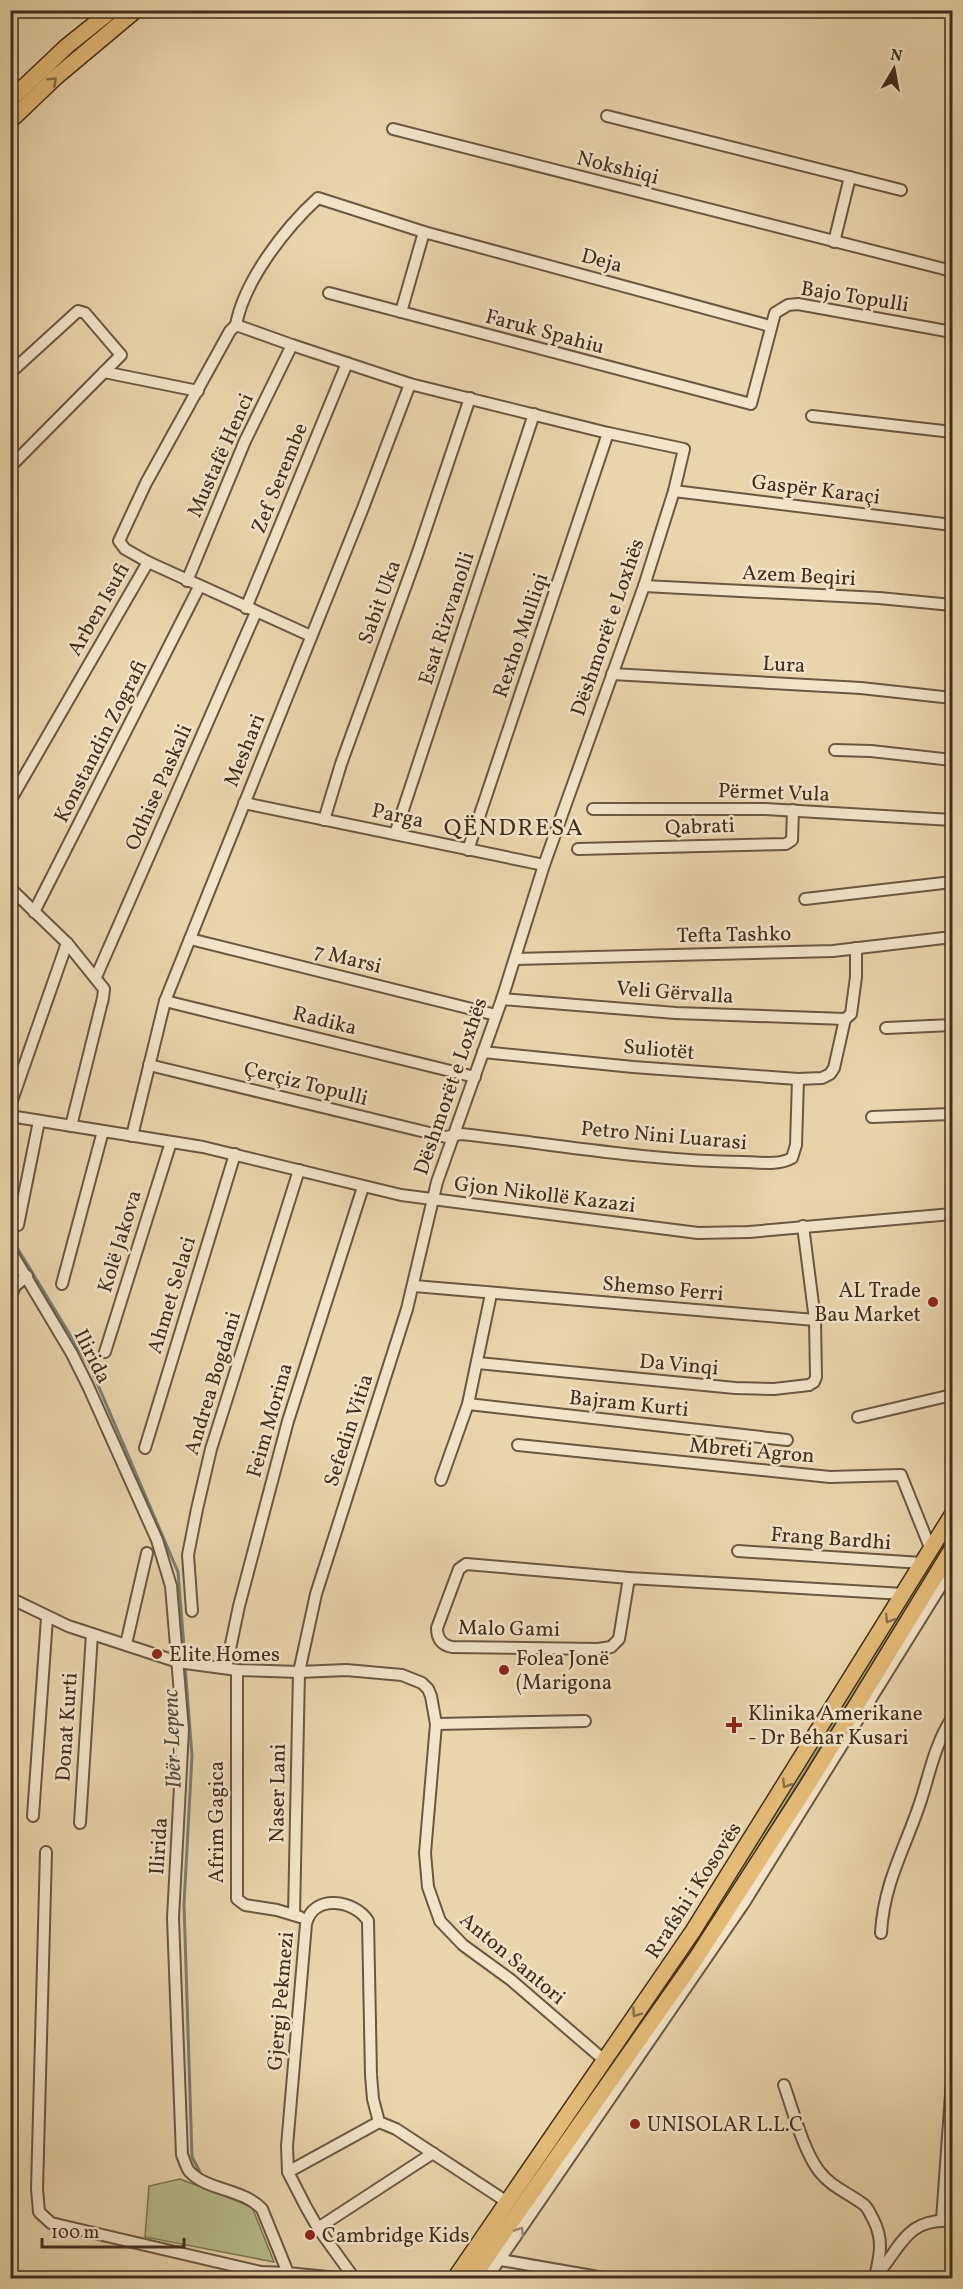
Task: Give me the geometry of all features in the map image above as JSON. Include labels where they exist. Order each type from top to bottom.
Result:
[{"type":"highway","points":[[10,100],[68,46],[112,10]]},
{"type":"highway","points":[[10,121],[63,71],[136,10]]},
{"type":"highway","name":"Rrafshi i Kosovës","points":[[455,2278],[712,1901],[952,1515]]},
{"type":"highway","name":"Rrafshi i Kosovës","points":[[472,2278],[697,1957],[801,1795],[952,1549]]},
{"type":"street","points":[[607,116],[901,190]]},
{"type":"street","name":"Nokshiqi","points":[[393,129],[952,271]]},
{"type":"street","points":[[834,242],[850,177]]},
{"type":"street","name":"Deja","points":[[236,324],[238,312],[249,289],[272,250],[298,216],[318,198],[423,232],[771,326]]},
{"type":"street","points":[[401,312],[423,232]]},
{"type":"street","name":"Faruk Spahiu","points":[[329,293],[751,404]]},
{"type":"street","name":"Bajo Topulli","points":[[751,404],[771,326],[775,313],[780,309],[798,304],[952,332]]},
{"type":"street","points":[[10,374],[81,310],[120,355],[10,468]]},
{"type":"street","points":[[148,562],[120,545],[120,536],[146,483],[236,324]]},
{"type":"street","name":"Dëshmorët e Loxhës","points":[[236,324],[410,384],[608,433],[684,449],[674,491],[644,586],[544,865],[502,999],[432,1200]]},
{"type":"street","name":"Mustafë Henci","points":[[187,581],[245,441],[292,345]]},
{"type":"street","name":"Zef Serembe","points":[[251,610],[347,363]]},
{"type":"street","points":[[104,372],[198,391]]},
{"type":"street","name":"Meshari","points":[[132,1136],[165,1000],[410,384]]},
{"type":"street","name":"Sabit Uka","points":[[324,820],[341,764],[421,544],[470,398]]},
{"type":"street","name":"Esat Rizvanolli","points":[[395,834],[534,414]]},
{"type":"street","points":[[812,416],[952,432]]},
{"type":"street","name":"Rexho Mulliqi","points":[[468,850],[608,433]]},
{"type":"street","name":"Gaspër Karaçi","points":[[674,491],[952,525]]},
{"type":"street","name":"Arben Isufi","points":[[10,801],[148,562],[311,636]]},
{"type":"street","name":"Azem Beqiri","points":[[644,586],[879,598],[952,605]]},
{"type":"street","name":"Konstandin Zografi","points":[[34,912],[199,587]]},
{"type":"street","name":"Odhise Paskali","points":[[96,977],[251,610]]},
{"type":"street","name":"Lura","points":[[612,674],[861,688],[952,698]]},
{"type":"street","points":[[835,750],[871,751],[952,760]]},
{"type":"street","name":"Parga","points":[[244,803],[544,865]]},
{"type":"street","name":"Përmet Vula","points":[[593,809],[793,810],[952,820]]},
{"type":"street","name":"Qabrati","points":[[578,849],[786,844],[792,840],[793,810]]},
{"type":"street","points":[[805,899],[952,882]]},
{"type":"street","points":[[11,892],[67,943],[96,977],[104,993],[71,1126]]},
{"type":"street","name":"Tefta Tashko","points":[[515,959],[809,952],[952,937]]},
{"type":"street","name":"7 Marsi","points":[[190,939],[496,1015]]},
{"type":"street","points":[[10,1106],[67,943]]},
{"type":"street","points":[[845,1019],[851,1014],[853,1007],[856,948]]},
{"type":"street","name":"Veli Gërvalla","points":[[502,999],[676,1013],[845,1019]]},
{"type":"street","name":"Radika","points":[[165,1000],[475,1077]]},
{"type":"street","name":"Suliotët","points":[[483,1052],[633,1067],[798,1079],[822,1078],[830,1074],[838,1054],[845,1019]]},
{"type":"street","points":[[886,1028],[952,1025]]},
{"type":"street","name":"Çerçiz Topulli","points":[[148,1065],[442,1136],[454,1136]]},
{"type":"street","name":"Petro Nini Luarasi","points":[[454,1136],[465,1135],[696,1161],[786,1161],[792,1158],[795,1152],[798,1079]]},
{"type":"street","points":[[872,1117],[952,1114]]},
{"type":"street","name":"Gjon Nikollë Kazazi","points":[[10,1116],[235,1154],[363,1187],[432,1200],[518,1208],[698,1233],[722,1234],[952,1214]]},
{"type":"street","points":[[18,1225],[39,1121]]},
{"type":"street","points":[[62,1284],[103,1131]]},
{"type":"street","name":"Kolë Jakova","points":[[105,1352],[171,1142]]},
{"type":"street","name":"Ahmet Selaci","points":[[145,1448],[235,1154]]},
{"type":"street","name":"Andrea Bogdani","points":[[192,1611],[188,1555],[211,1449],[299,1170]]},
{"type":"street","name":"Feim Morina","points":[[226,1668],[239,1606],[288,1421],[363,1187]]},
{"type":"street","name":"Sefedin Vitia","points":[[299,1672],[316,1594],[372,1425],[414,1286],[432,1200]]},
{"type":"street","points":[[804,1226],[815,1320]]},
{"type":"street","name":"Ilirida","points":[[10,1250],[72,1354],[157,1540],[171,1586],[183,1730],[173,1918],[182,2155],[189,2171],[199,2180],[254,2200],[262,2209],[288,2273]]},
{"type":"street","points":[[10,1299],[15,1286],[27,1276]]},
{"type":"street","name":"Shemso Ferri","points":[[414,1286],[815,1320]]},
{"type":"street","points":[[441,1480],[468,1404],[491,1294]]},
{"type":"street","name":"Da Vinqi","points":[[478,1362],[626,1379],[735,1388],[774,1389],[803,1386],[814,1382],[816,1377],[815,1320]]},
{"type":"street","points":[[858,1417],[952,1395]]},
{"type":"street","name":"Bajram Kurti","points":[[468,1404],[787,1440]]},
{"type":"street","name":"Mbreti Agron","points":[[518,1445],[830,1477],[901,1474],[931,1550]]},
{"type":"street","name":"Frang Bardhi","points":[[738,1551],[922,1563]]},
{"type":"street","points":[[126,1644],[147,1553]]},
{"type":"street","name":"Malo Gami","points":[[629,1578],[619,1639],[611,1647],[598,1649],[453,1647],[442,1643],[438,1638],[437,1628],[459,1569],[466,1564],[629,1578],[904,1594]]},
{"type":"street","points":[[487,2278],[744,1903],[952,1568]]},
{"type":"street","name":"Anton Santori","points":[[11,1600],[46,1618],[178,1662],[237,1670],[299,1672],[345,1670],[402,1675],[413,1678],[428,1689],[436,1724],[425,1853],[428,1887],[440,1921],[463,1945],[512,1980],[604,2060]]},
{"type":"street","points":[[33,1816],[46,1618]]},
{"type":"street","name":"Donat Kurti","points":[[80,1823],[92,1634]]},
{"type":"street","name":"Afrim Gagica","points":[[237,1670],[237,1899],[245,1905],[277,1910],[307,1919]]},
{"type":"street","name":"Naser Lani","points":[[294,1915],[299,1672]]},
{"type":"street","points":[[881,1933],[891,1876],[921,1800],[941,1737],[952,1718]]},
{"type":"street","points":[[436,1724],[585,1721]]},
{"type":"street","points":[[46,1851],[37,2189],[39,2212],[51,2223],[261,2272],[337,2278]]},
{"type":"street","name":"Gjergj Pekmezi","points":[[354,2278],[318,2228],[288,2172],[287,2146],[307,1919],[312,1909],[318,1905],[330,1903],[356,1908],[364,1914],[368,1921],[371,2074],[373,2099],[379,2122]]},
{"type":"street","points":[[874,2278],[908,2232],[920,2225],[947,2221],[952,2080]]},
{"type":"street","points":[[784,2085],[811,2159],[832,2185],[867,2208],[881,2238],[881,2251],[874,2278]]},
{"type":"street","points":[[288,2172],[379,2122],[396,2129],[507,2202]]},
{"type":"street","points":[[318,2228],[433,2153]]},
{"type":"street","points":[[501,2260],[604,2278]]},
{"type":"green space","points":[[952,1525],[952,1535],[716,1915],[495,2236],[464,2278],[459,2278]]},
{"type":"green space","points":[[180,2179],[252,2207],[274,2262],[145,2237],[149,2186]]},
{"type":"waterway","name":"Ibër-Lepenc","points":[[10,1236],[92,1371],[178,1572],[185,1659]]},
{"type":"waterway","name":"Ibër-Lepenc","points":[[185,1665],[192,1756],[184,1904],[192,2157],[200,2172]]},
{"type":"place","name":"AL Trade Bau Market","points":[[933,1302]]},
{"type":"place","name":"Elite Homes","points":[[157,1654]]},
{"type":"place","name":"Folea Jonë (Marigona","points":[[504,1670]]},
{"type":"place","name":"Klinika Amerikane - Dr Behar Kusari","points":[[734,1725]]},
{"type":"place","name":"UNISOLAR L.L.C","points":[[635,2124]]},
{"type":"place","name":"Cambridge Kids","points":[[310,2235]]},
{"type":"district","name":"QËNDRESA","points":[[514,827]]}]
